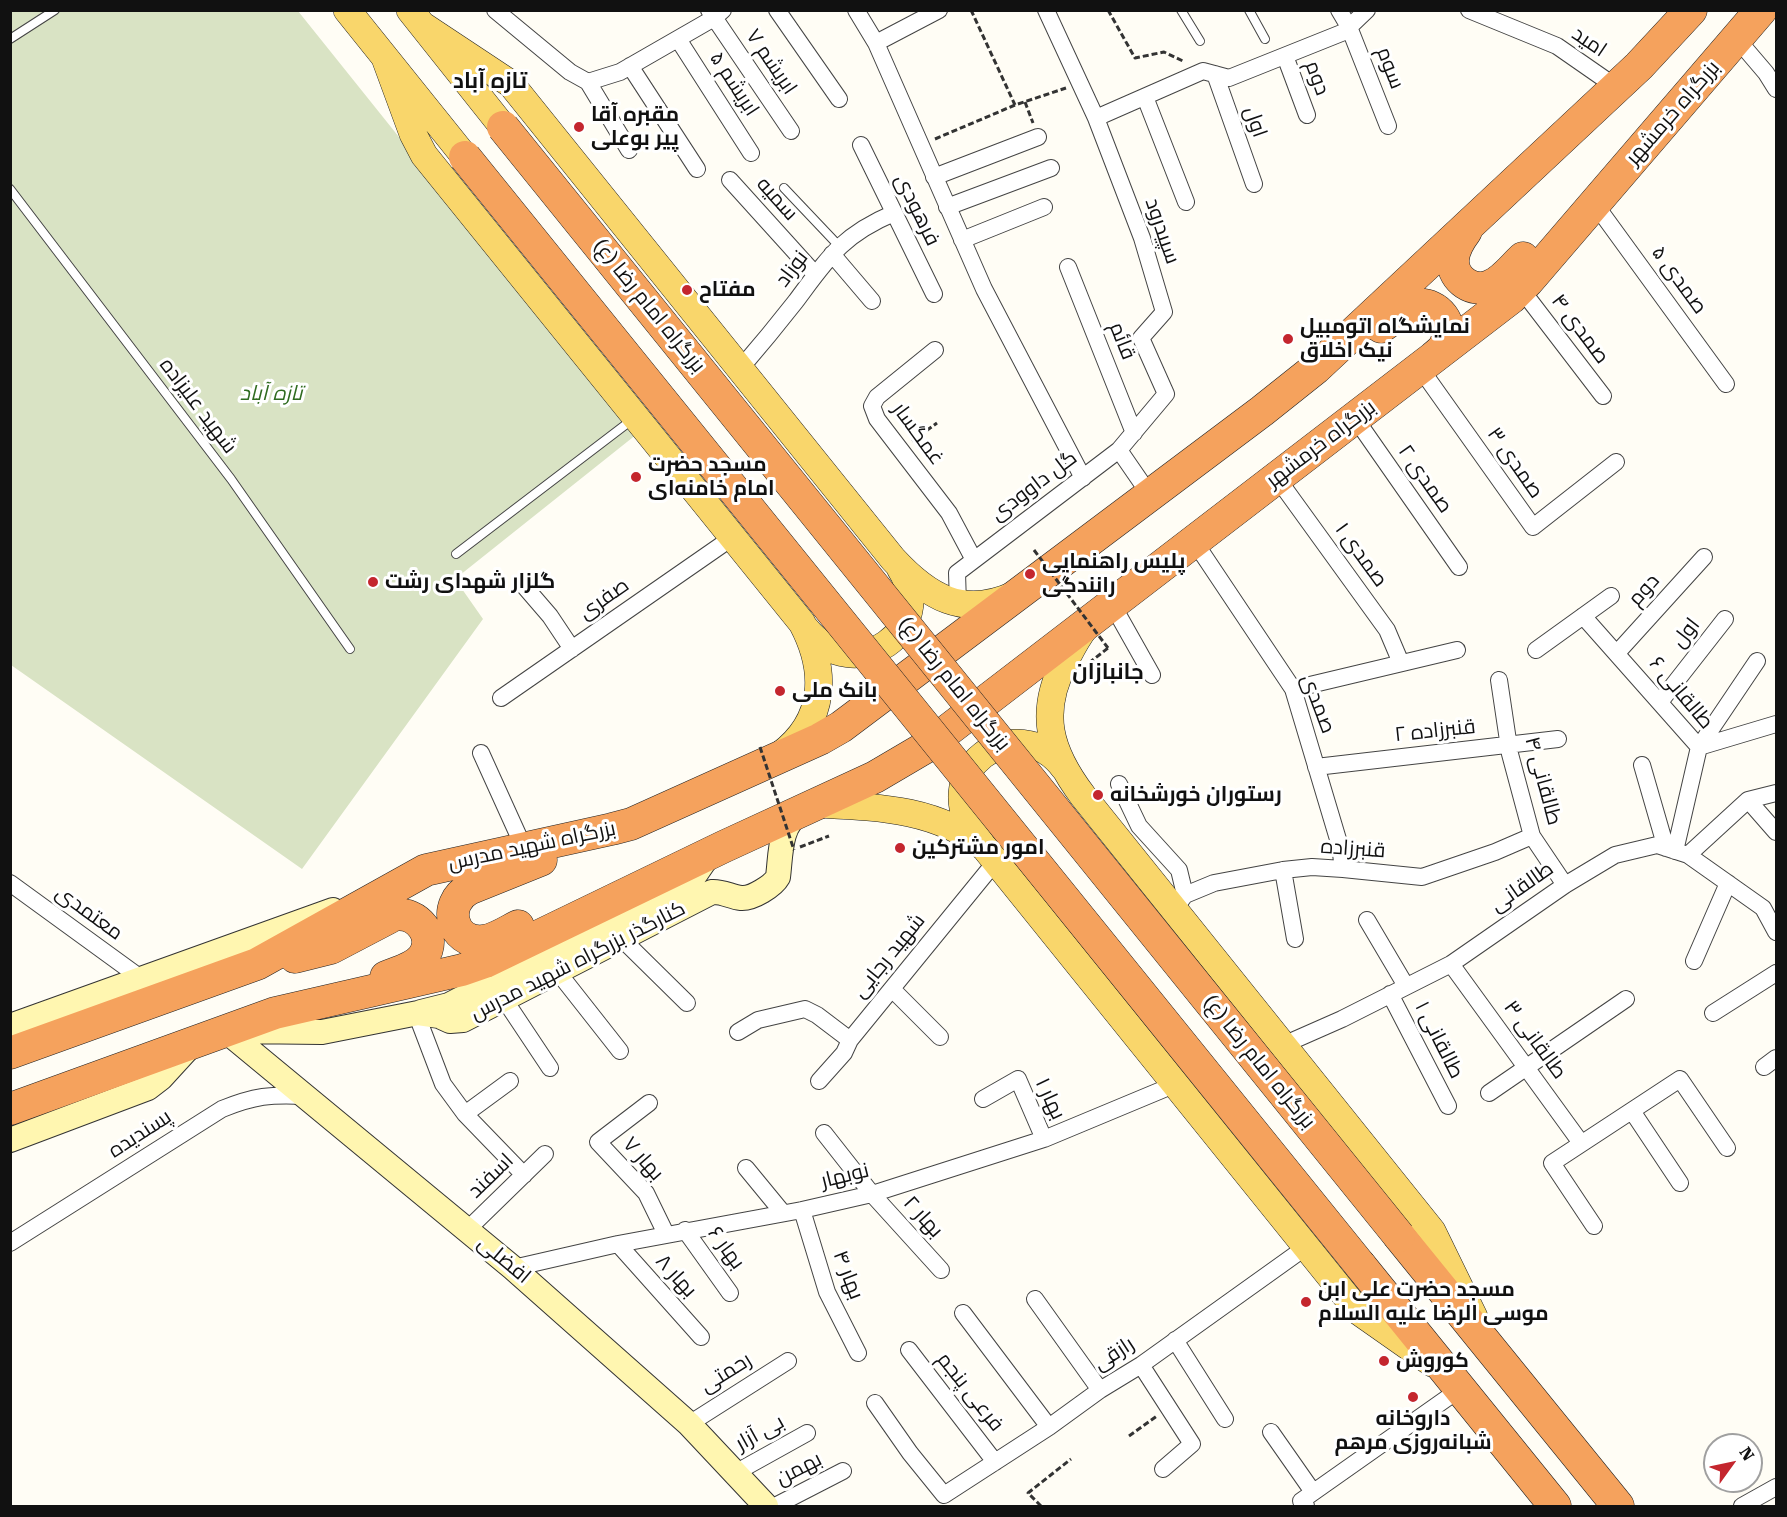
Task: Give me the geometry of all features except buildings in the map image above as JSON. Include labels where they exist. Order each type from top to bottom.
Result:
[{"type":"highway","points":[[1262,411],[1341,346],[1658,48],[1692,10]]},
{"type":"highway","name":"بزرگراه خرمشهر","points":[[809,807],[884,772],[926,747],[1521,289],[1761,10]]},
{"type":"highway","points":[[1470,225],[1456,249],[1453,259],[1454,268],[1464,283],[1473,287],[1487,288],[1503,278],[1676,110]]},
{"type":"highway","name":"بزرگراه امام رضا (ع)","points":[[503,127],[1618,1506]]},
{"type":"highway","points":[[465,157],[1555,1506]]},
{"type":"highway","points":[[1027,588],[1262,411],[1412,307],[1422,305],[1431,307],[1442,315],[1449,332],[1442,350],[1427,363]]},
{"type":"highway","name":"بزرگراه شهید مدرس","points":[[10,1053],[154,988],[251,966],[430,869],[631,824],[760,756],[820,739],[841,727],[1027,588]]},
{"type":"highway","points":[[10,1109],[275,1013],[325,1017],[485,963],[809,807]]},
{"type":"highway","points":[[631,824],[465,891],[458,898],[454,907],[454,921],[458,929],[464,936],[473,940],[487,940],[619,878],[630,875],[669,873]]},
{"type":"highway","points":[[251,966],[326,950],[394,915],[412,916],[423,926],[428,944],[423,957],[416,964],[325,1017]]},
{"type":"main road","points":[[347,10],[465,157]]},
{"type":"main road","name":"بزرگراه امام رضا (ع)","points":[[416,18],[503,127]]},
{"type":"main road","name":"بزرگراه امام رضا (ع)","points":[[416,18],[511,84],[894,561]]},
{"type":"main road","points":[[385,58],[413,134],[424,155],[822,645],[843,654],[866,653],[887,644],[902,626],[909,605],[907,582],[894,561]]},
{"type":"main road","points":[[894,561],[926,590],[958,603],[994,602],[1011,597],[1027,588]]},
{"type":"main road","name":"بزرگراه امام رضا (ع)","points":[[1103,611],[1082,632],[1072,648],[1056,680],[1050,700],[1052,733],[1056,749],[1068,774],[1083,796],[1180,902],[1283,1045],[1432,1231],[1486,1343]]},
{"type":"main road","points":[[760,756],[777,757],[794,742],[810,721],[816,705],[820,683],[819,670],[814,648],[804,625]]},
{"type":"main road","points":[[1068,774],[1053,756],[1028,744],[1014,743],[988,752],[977,761],[965,780],[962,803],[968,825],[1358,1311],[1454,1382]]},
{"type":"main road","points":[[809,807],[889,808],[921,815],[968,836],[992,856]]},
{"type":"street","points":[[495,10],[570,72],[588,82],[629,150]]},
{"type":"street","points":[[777,10],[839,99]]},
{"type":"street","points":[[856,10],[876,43],[984,289],[1083,478]]},
{"type":"street","points":[[876,43],[939,10]]},
{"type":"street","name":"سپیدرود","points":[[1046,10],[1096,118],[1143,238],[1164,312],[1141,338],[1166,394],[1119,450]]},
{"type":"street","name":"سوم","points":[[1339,10],[1349,27],[1388,126]]},
{"type":"street","points":[[1096,118],[1209,73],[1229,78],[1285,56],[1344,32],[1367,10]]},
{"type":"street","name":"امید","points":[[1469,10],[1557,46],[1616,87]]},
{"type":"street","points":[[588,82],[620,72],[678,39],[715,13]]},
{"type":"street","name":"ابریشم ۷","points":[[715,13],[791,131]]},
{"type":"street","name":"ابریشم ۵","points":[[678,39],[751,153]]},
{"type":"street","points":[[1737,39],[1766,73],[1776,90]]},
{"type":"street","name":"دوم","points":[[1285,56],[1307,115]]},
{"type":"street","points":[[630,66],[697,169]]},
{"type":"street","name":"اول","points":[[1209,73],[1254,184]]},
{"type":"street","points":[[1145,97],[1186,202]]},
{"type":"street","points":[[934,177],[1038,137]]},
{"type":"street","name":"فرهودی","points":[[861,145],[934,294]]},
{"type":"street","points":[[947,207],[1052,168]]},
{"type":"street","name":"سمیه","points":[[730,180],[816,274]]},
{"type":"street","name":"صمدی ۵","points":[[1595,204],[1726,384]]},
{"type":"street","points":[[962,240],[1044,207]]},
{"type":"street","name":"نوزاد","points":[[740,369],[835,250],[869,223],[894,213]]},
{"type":"street","points":[[835,250],[872,301]]},
{"type":"street","name":"قائم","points":[[1068,267],[1134,433]]},
{"type":"street","name":"صمدی ۴","points":[[1521,289],[1603,396]]},
{"type":"street","name":"غمگسار","points":[[935,350],[877,397],[872,406],[877,419],[949,513],[974,560]]},
{"type":"street","name":"صمدی ۳","points":[[1427,363],[1533,527],[1616,462]]},
{"type":"street","name":"صمدی ۲","points":[[1355,418],[1459,567]]},
{"type":"street","points":[[1119,450],[1150,495]]},
{"type":"street","name":"گل داوودی","points":[[958,603],[957,573],[1119,450]]},
{"type":"street","name":"صمدی ۱","points":[[1277,478],[1387,630],[1401,663]]},
{"type":"street","name":"صفری","points":[[501,698],[733,537]]},
{"type":"street","name":"صمدی","points":[[1194,541],[1293,689],[1340,846],[1343,869]]},
{"type":"street","name":"دوم","points":[[1617,653],[1704,557]]},
{"type":"street","points":[[525,587],[572,649]]},
{"type":"street","points":[[1536,650],[1611,596]]},
{"type":"street","points":[[1103,611],[1152,675]]},
{"type":"street","name":"طالقانی ۶","points":[[1583,616],[1699,747],[1676,852]]},
{"type":"street","name":"اول","points":[[1660,702],[1725,619]]},
{"type":"street","points":[[1293,689],[1457,650]]},
{"type":"street","points":[[1699,747],[1757,661]]},
{"type":"street","name":"طالقانی ۴","points":[[1499,680],[1509,746],[1532,836],[1565,885]]},
{"type":"street","points":[[1699,747],[1776,724]]},
{"type":"street","name":"قنبرزاده ۲","points":[[1316,766],[1558,739]]},
{"type":"street","points":[[481,753],[524,848]]},
{"type":"street","points":[[1642,765],[1676,852],[1728,883],[1763,908],[1776,932]]},
{"type":"street","points":[[1119,784],[1139,826],[1179,870],[1180,902]]},
{"type":"street","points":[[1676,852],[1748,800],[1776,793]]},
{"type":"street","points":[[1748,800],[1776,832]]},
{"type":"street","name":"کنارگذر بزرگراه شهید مدرس","points":[[298,1090],[281,1073],[277,1064],[278,1057],[282,1050],[325,1017],[416,1013],[457,1021],[712,892],[741,898],[748,897],[774,883],[778,877],[785,827],[792,818],[809,807]]},
{"type":"street","name":"قنبرزاده","points":[[1180,902],[1214,884],[1283,870],[1312,867],[1422,877],[1495,852],[1532,836]]},
{"type":"street","name":"طالقانی","points":[[1283,1045],[1342,1019],[1451,964],[1565,885],[1615,855],[1657,845],[1676,852]]},
{"type":"street","points":[[524,1175],[465,1114],[442,1084],[416,1013],[449,1005],[687,882],[695,875],[710,853]]},
{"type":"street","name":"شهید رجایی","points":[[819,1081],[844,1053],[850,1040],[892,989],[992,856]]},
{"type":"street","points":[[1283,870],[1295,939]]},
{"type":"street","name":"معتمدی","points":[[10,883],[154,988]]},
{"type":"street","points":[[1694,961],[1728,883]]},
{"type":"street","points":[[10,1026],[154,988],[400,885]]},
{"type":"street","name":"طالقانی ۱","points":[[1367,920],[1448,1106]]},
{"type":"street","points":[[622,939],[687,1003]]},
{"type":"street","name":"طالقانی ۳","points":[[1451,964],[1581,1143]]},
{"type":"street","points":[[557,971],[620,1051]]},
{"type":"street","points":[[1713,1013],[1776,974]]},
{"type":"street","points":[[892,989],[939,1037]]},
{"type":"street","points":[[504,999],[550,1068]]},
{"type":"street","points":[[1489,1093],[1626,999]]},
{"type":"street","points":[[738,1032],[758,1020],[805,1009],[817,1015],[850,1040]]},
{"type":"street","name":"افضلی","points":[[226,1031],[513,1268],[689,1424],[766,1506]]},
{"type":"street","points":[[10,1140],[151,1086],[168,1071],[193,1042]]},
{"type":"street","name":"بهار ۱","points":[[983,1099],[1018,1079],[1044,1138]]},
{"type":"street","points":[[1594,1226],[1552,1163],[1680,1080],[1727,1148]]},
{"type":"street","points":[[465,1114],[510,1081]]},
{"type":"street","name":"نوبهار","points":[[513,1268],[666,1234],[802,1210],[872,1194],[1044,1138],[1164,1089],[1173,1082]]},
{"type":"street","name":"پسندیده","points":[[10,1243],[222,1108],[246,1099],[298,1090]]},
{"type":"street","name":"بهار ۷","points":[[649,1103],[598,1142],[646,1193],[666,1234]]},
{"type":"street","points":[[1632,1111],[1680,1183]]},
{"type":"street","name":"بهار ۲","points":[[824,1133],[872,1194],[941,1270]]},
{"type":"street","name":"اسفند","points":[[467,1230],[545,1154]]},
{"type":"street","points":[[746,1168],[783,1212]]},
{"type":"street","name":"بهار ۴","points":[[802,1210],[827,1292],[858,1353]]},
{"type":"street","name":"بهار ۶","points":[[686,1230],[730,1293]]},
{"type":"street","name":"بهار ۸","points":[[618,1244],[701,1337]]},
{"type":"street","name":"رازقی","points":[[875,1403],[910,1453],[944,1495],[1141,1365],[1306,1247]]},
{"type":"street","points":[[1035,1299],[1100,1390]]},
{"type":"street","points":[[963,1313],[1049,1427]]},
{"type":"street","points":[[1175,1340],[1225,1419]]},
{"type":"street","name":"فرعی پنجم","points":[[909,1350],[995,1462]]},
{"type":"street","name":"رحمتی","points":[[689,1424],[788,1361]]},
{"type":"street","points":[[1141,1365],[1192,1444],[1163,1469]]},
{"type":"street","points":[[1271,1432],[1310,1499],[1454,1382]]},
{"type":"street","name":"بی آزار","points":[[735,1473],[807,1433]]},
{"type":"street","name":"بهمن","points":[[775,1506],[843,1471]]},
{"type":"street","points":[[1742,1506],[1776,1487]]},
{"type":"lane","points":[[10,39],[55,10]]},
{"type":"lane","points":[[1182,10],[1200,42]]},
{"type":"lane","points":[[1249,10],[1265,39]]},
{"type":"lane","points":[[784,188],[835,250]]},
{"type":"lane","name":"شهید علیزاده","points":[[10,189],[231,479],[350,649]]},
{"type":"lane","points":[[456,554],[636,417]]},
{"type":"path","points":[[971,10],[1015,105]]},
{"type":"path","points":[[1108,10],[1135,58],[1164,52],[1209,73]]},
{"type":"path","points":[[920,145],[1015,105],[1080,84]]},
{"type":"path","points":[[901,450],[937,423]]},
{"type":"path","points":[[1034,550],[1108,648],[1083,668]]},
{"type":"path","points":[[760,756],[794,850],[829,836]]},
{"type":"path","points":[[1129,1436],[1169,1409]]},
{"type":"path","points":[[1040,1506],[1028,1493],[1071,1459]]},
{"type":"green space","name":"تازه آباد","points":[[11,11],[298,11],[637,434],[455,579],[483,619],[302,869],[11,665]]},
{"type":"place","name":"مقبره آقا پیر بوعلی","points":[[579,127]]},
{"type":"place","name":"مفتاح","points":[[687,290]]},
{"type":"place","name":"نمایشگاه اتومبیل نیک اخلاق","points":[[1288,339]]},
{"type":"place","name":"مسجد حضرت امام خامنه‌ای","points":[[636,477]]},
{"type":"place","name":"پلیس راهنمایی رانندگی","points":[[1030,574]]},
{"type":"place","name":"گلزار شهدای رشت","points":[[373,582]]},
{"type":"place","name":"بانک ملی","points":[[780,691]]},
{"type":"place","name":"رستوران خورشخانه","points":[[1098,795]]},
{"type":"place","name":"امور مشترکین","points":[[900,848]]},
{"type":"place","name":"مسجد حضرت علی ابن موسی الرضا علیه السلام","points":[[1306,1302]]},
{"type":"place","name":"کوروش","points":[[1384,1361]]},
{"type":"place","name":"داروخانه شبانه‌روزی مرهم","points":[[1413,1397]]},
{"type":"district","name":"تازه آباد","points":[[490,82]]},
{"type":"district","name":"جانبازان","points":[[1108,673]]}]
